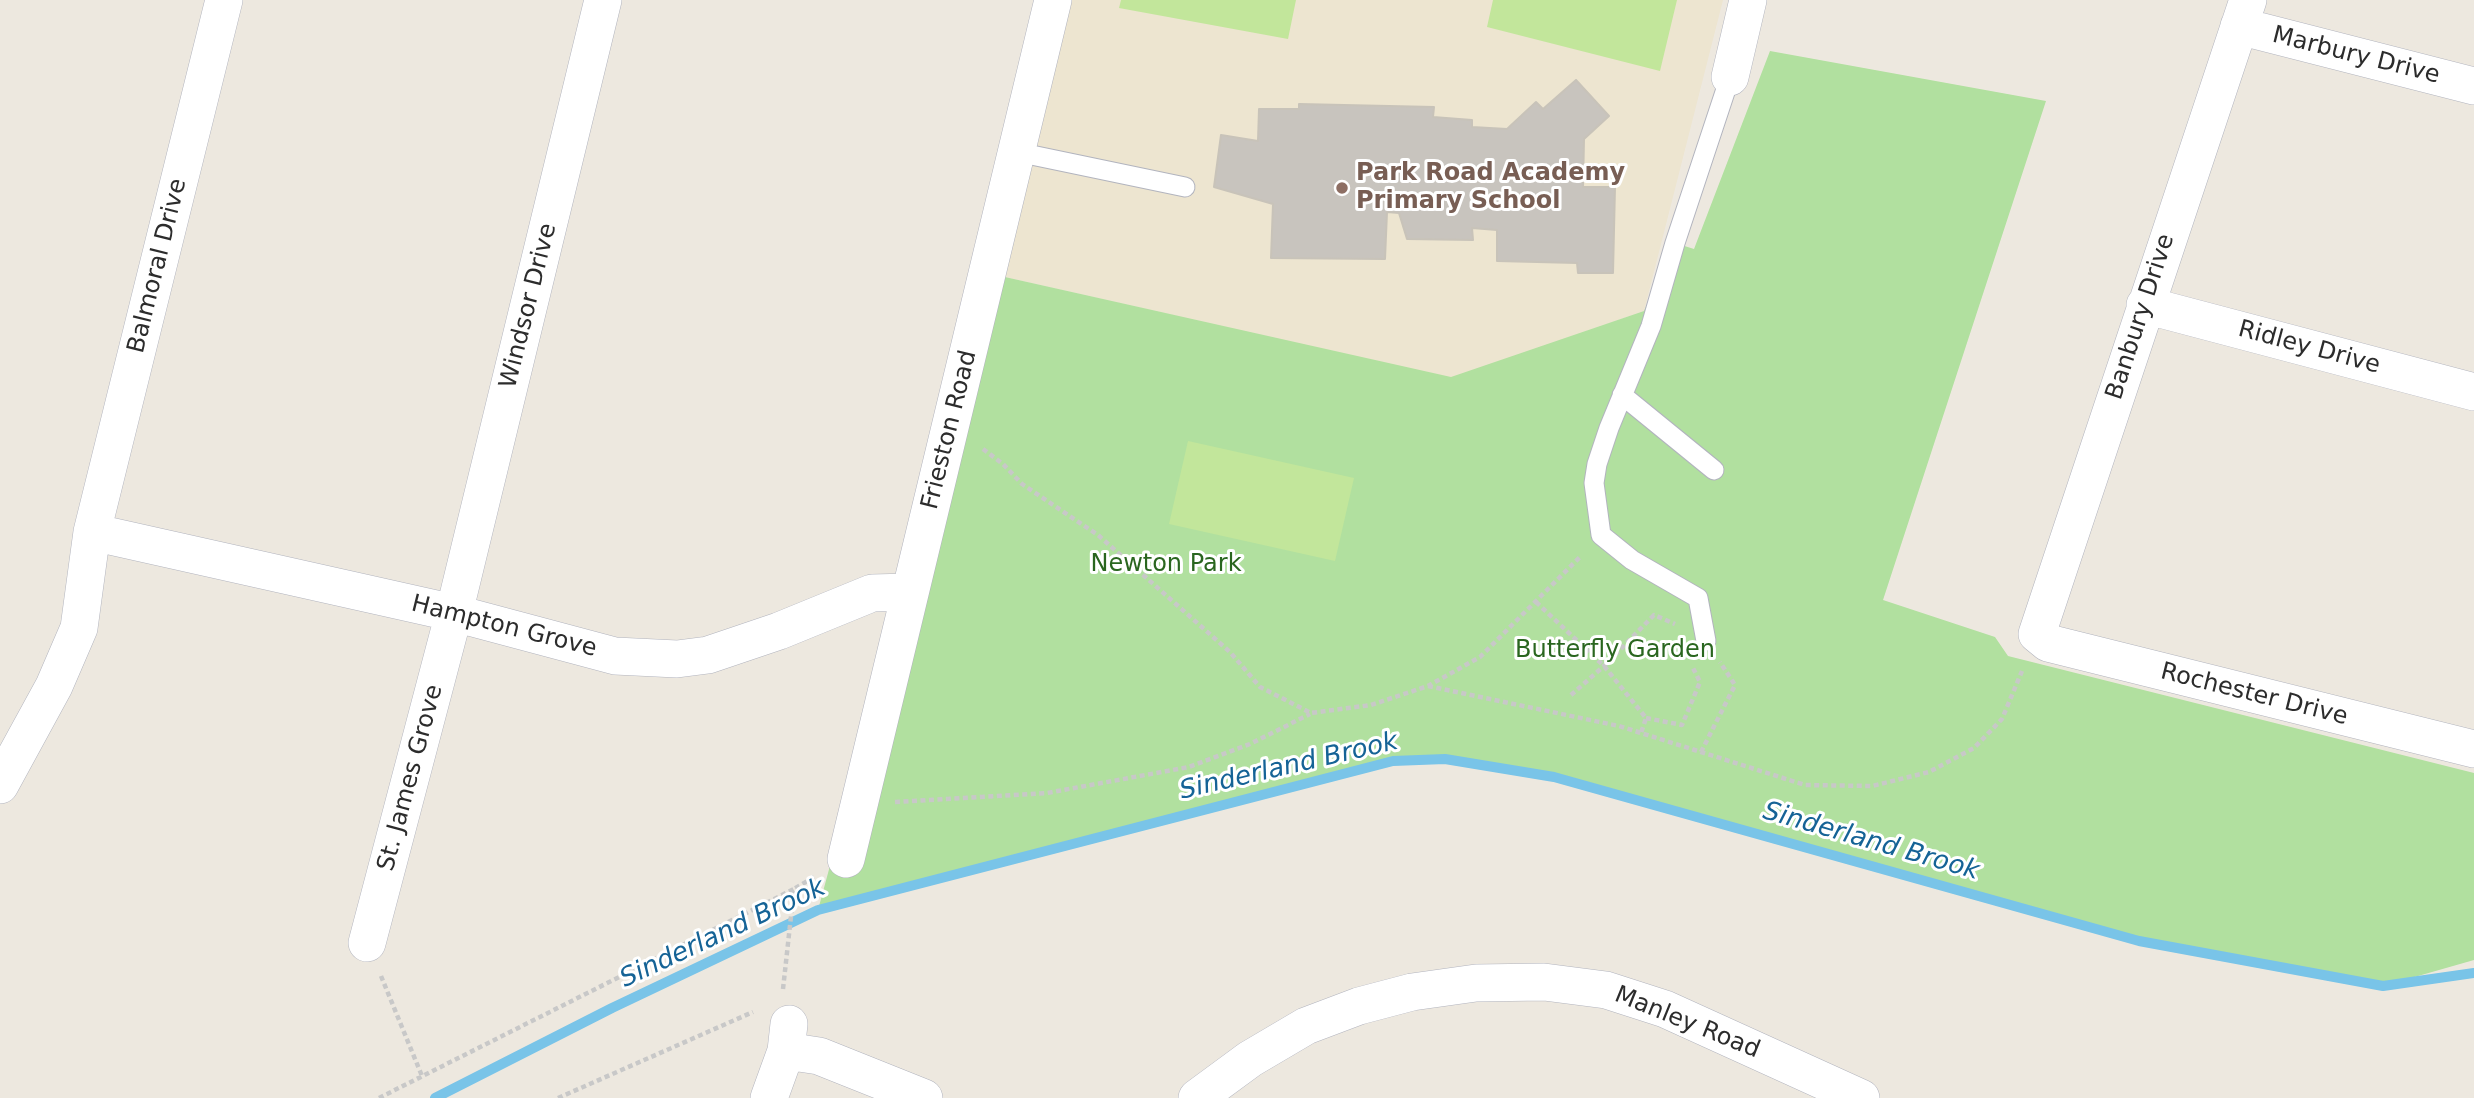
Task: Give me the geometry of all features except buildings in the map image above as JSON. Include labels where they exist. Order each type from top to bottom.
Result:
[{"type":"street","name":"Balmoral Drive","points":[[0,785],[54,686],[79,628],[92,532],[224,0]]},
{"type":"street","name":"Windsor Drive","points":[[454,613],[603,0]]},
{"type":"street","name":"Frieston Road","points":[[846,859],[1053,0]]},
{"type":"street","points":[[1730,77],[1748,0]]},
{"type":"street","name":"Marbury Drive","points":[[2243,13],[2474,86]]},
{"type":"street","name":"Banbury Drive","points":[[2037,634],[2243,13]]},
{"type":"street","name":"Ridley Drive","points":[[2145,304],[2474,392]]},
{"type":"street","name":"Hampton Grove","points":[[92,532],[454,613],[615,656],[677,659],[708,655],[779,631],[872,593],[911,592]]},
{"type":"street","name":"St. James Grove","points":[[368,943],[454,613]]},
{"type":"street","name":"Rochester Drive","points":[[2037,634],[2048,643],[2474,749]]},
{"type":"street","name":"Manley Road","points":[[1197,1098],[1250,1059],[1306,1026],[1359,1006],[1412,992],[1476,982],[1544,982],[1606,990],[1665,1009],[1861,1098]]},
{"type":"street","points":[[769,1098],[786,1025]]},
{"type":"street","points":[[786,1025],[819,1056],[924,1098]]},
{"type":"lane","points":[[1706,641],[1698,598],[1632,560],[1601,535],[1594,483],[1597,464],[1651,326],[1675,243],[1730,77]]},
{"type":"lane","points":[[1017,152],[1185,187]]},
{"type":"lane","points":[[1622,396],[1714,470]]},
{"type":"path","points":[[951,425],[1003,464],[1022,484],[1098,535],[1230,652],[1260,687],[1311,713]]},
{"type":"path","points":[[860,804],[1047,793],[1189,766],[1250,744],[1311,713],[1371,705],[1428,686],[1480,657],[1601,535]]},
{"type":"path","points":[[1536,602],[1604,666],[1646,718],[1682,725],[1700,682],[1690,661]]},
{"type":"path","points":[[1572,695],[1654,615],[1679,626]]},
{"type":"path","points":[[1428,686],[1619,726],[1804,785],[1872,786],[1929,772],[1974,748],[2002,719],[2037,634]]},
{"type":"path","points":[[1701,752],[1735,685],[1706,641]]},
{"type":"path","points":[[1641,733],[1646,718]]},
{"type":"path","points":[[379,1098],[794,889]]},
{"type":"path","points":[[558,1098],[786,1025],[793,899]]},
{"type":"path","points":[[368,943],[422,1076]]},
{"type":"shaded area","name":"Park Road Academy Primary School","points":[[1053,0],[1723,0],[1644,311],[1451,378],[987,273]]},
{"type":"green space","points":[[1121,0],[1296,0],[1288,39],[1119,8]]},
{"type":"green space","points":[[1493,0],[1677,0],[1660,71],[1487,27]]},
{"type":"green space","name":"Newton Park","points":[[1770,51],[2046,101],[1883,600],[1995,637],[2008,656],[2474,773],[2474,960],[2383,986],[2139,941],[1554,777],[1445,759],[1393,761],[818,910],[966,363],[987,273],[1451,377],[1644,311],[1675,243],[1694,249]]},
{"type":"green space","points":[[1188,441],[1354,478],[1335,561],[1169,524]]},
{"type":"waterway","name":"Sinderland Brook","points":[[435,1098],[612,1008],[818,910],[1393,761],[1445,759],[1554,777],[2139,941],[2383,986],[2474,973]]},
{"type":"place","name":"Park Road Academy Primary School","points":[[1342,188]]},
{"type":"park label","name":"Butterfly Garden","points":[[1615,651]]}]
